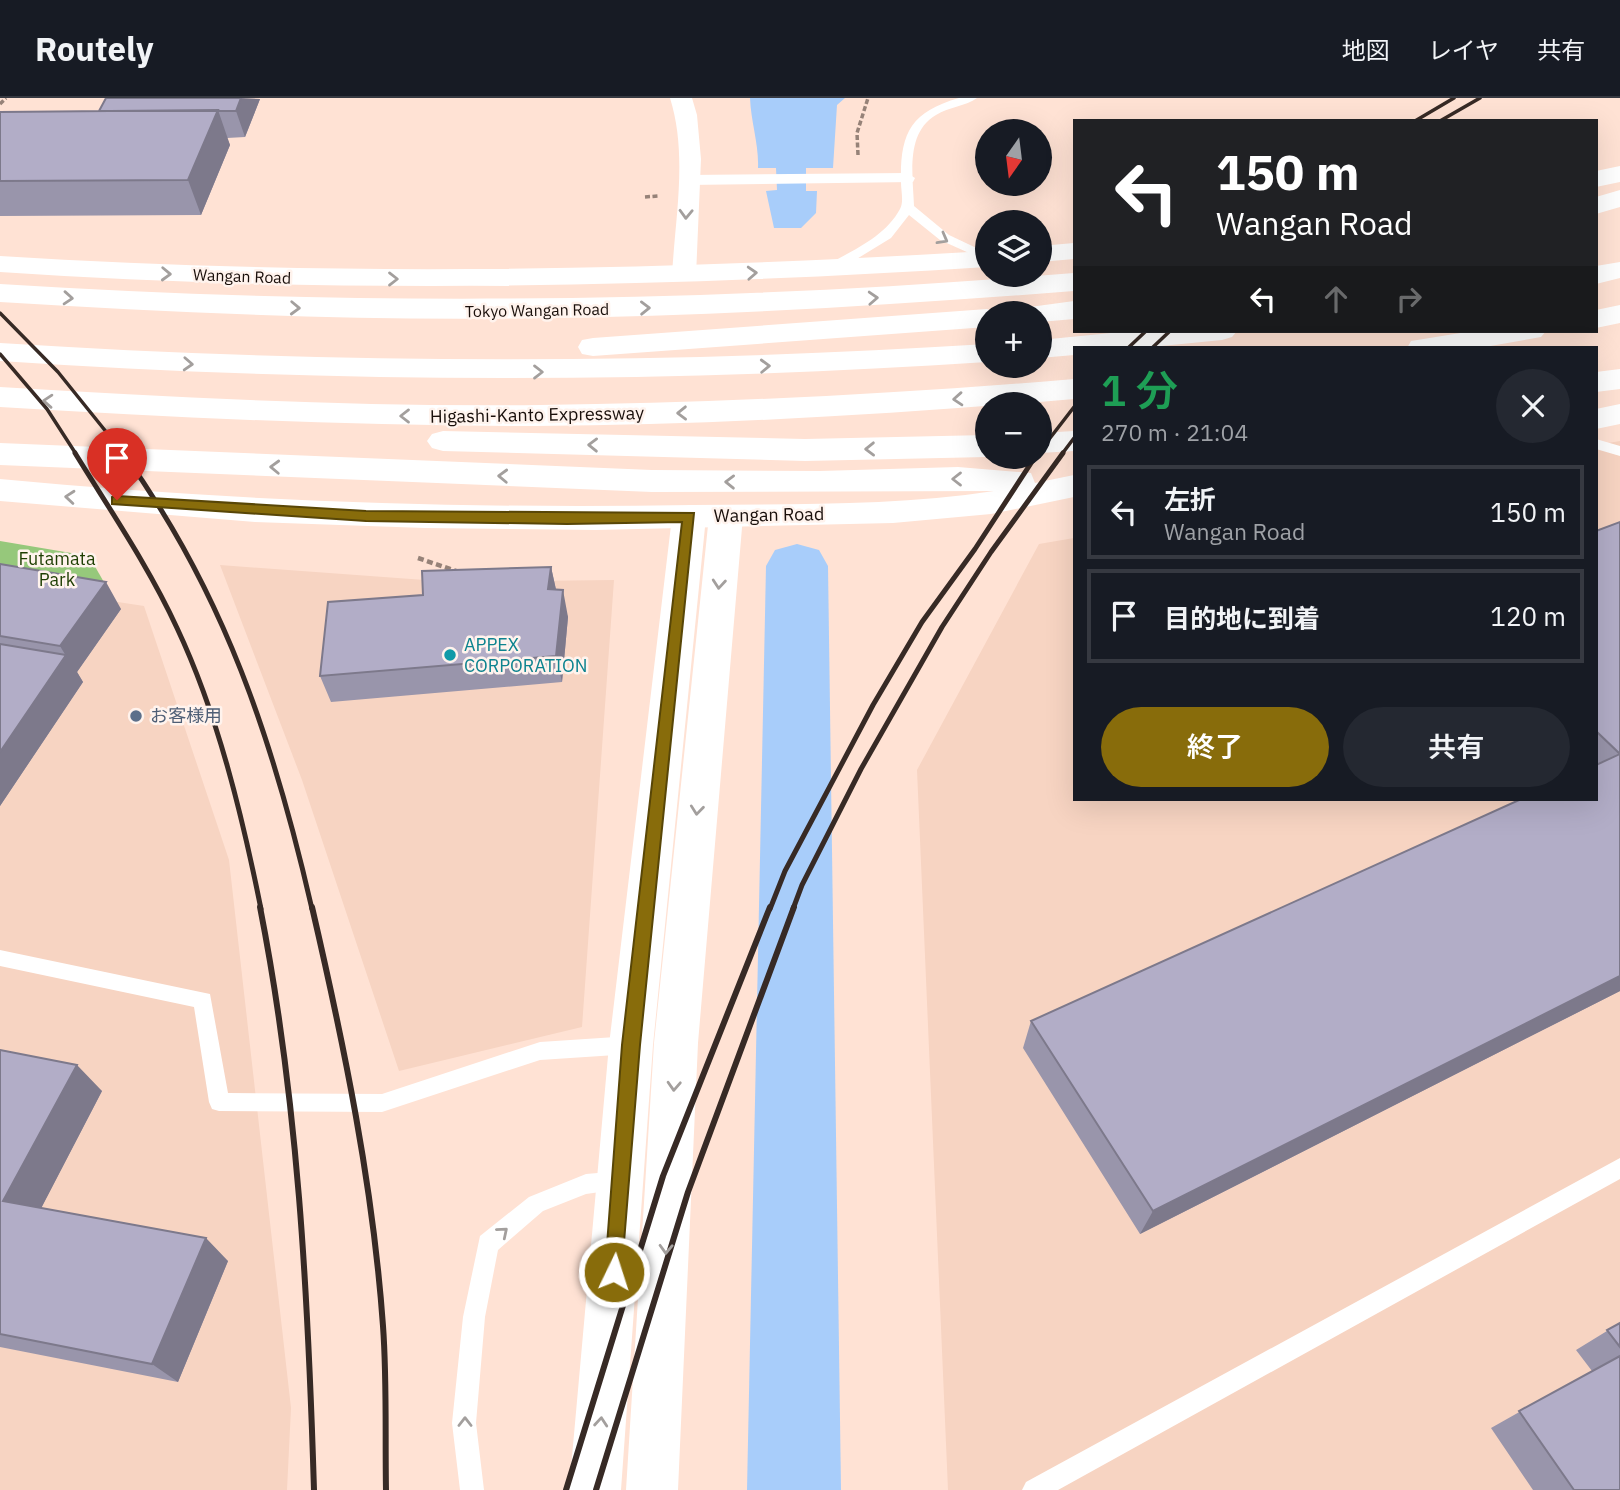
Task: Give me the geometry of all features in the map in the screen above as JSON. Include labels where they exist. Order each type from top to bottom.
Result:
[{"type":"main road","points":[[1598,179],[1620,174]]},
{"type":"main road","points":[[1598,204],[1620,198]]},
{"type":"main road","points":[[1052,253],[1073,251]]},
{"type":"main road","name":"Wangan Road","points":[[0,264],[172,274],[334,279],[684,276],[975,259]]},
{"type":"main road","points":[[1598,275],[1620,270]]},
{"type":"main road","name":"Tokyo Wangan Road","points":[[0,293],[230,306],[497,311],[795,303],[1073,282]]},
{"type":"main road","points":[[1052,312],[1073,310]]},
{"type":"main road","points":[[1598,319],[1620,314]]},
{"type":"main road","points":[[304,369],[975,319]]},
{"type":"main road","points":[[1052,348],[1202,333]]},
{"type":"main road","points":[[1435,346],[1518,333]]},
{"type":"main road","points":[[0,352],[120,361],[304,369],[580,372],[816,364],[975,354]]},
{"type":"main road","points":[[1598,382],[1620,379]]},
{"type":"main road","name":"Higashi-Kanto Expressway","points":[[0,397],[95,404],[366,415],[575,415],[824,407],[1073,389]]},
{"type":"main road","points":[[95,404],[197,422],[294,433],[437,441],[805,450],[975,446]]},
{"type":"main road","points":[[1598,419],[1620,414]]},
{"type":"main road","points":[[1052,442],[1073,441]]},
{"type":"main road","points":[[0,454],[652,481],[820,482],[958,478],[1073,485]]},
{"type":"main road","name":"Wangan Road","points":[[0,490],[160,504],[366,516],[551,519],[964,506],[1073,485]]},
{"type":"main road","points":[[652,1490],[707,516]]},
{"type":"main road","points":[[595,1490],[631,1045],[707,516]]},
{"type":"main road","points":[[631,1045],[676,1043]]},
{"type":"main road","points":[[621,1181],[669,1181]]},
{"type":"street","points":[[681,98],[688,125],[684,276]]},
{"type":"street","points":[[688,180],[907,178]]},
{"type":"lane","points":[[832,268],[887,235],[908,207],[906,148],[916,123],[937,108],[971,98]]},
{"type":"lane","points":[[908,207],[932,232],[975,253]]},
{"type":"lane","points":[[1598,445],[1620,451]]},
{"type":"lane","points":[[0,958],[203,1000],[219,1102],[382,1103],[540,1051],[631,1045]]},
{"type":"lane","points":[[1034,1490],[1620,1168]]},
{"type":"lane","points":[[472,1490],[464,1423],[474,1317],[488,1244],[536,1204],[586,1184],[621,1181]]},
{"type":"path","points":[[0,104],[5,98]]},
{"type":"path","points":[[858,179],[857,133],[868,98]]},
{"type":"path","points":[[418,558],[464,574]]},
{"type":"shaded area","points":[[1620,441],[1620,1490],[948,1490],[917,770],[1039,544],[1073,538],[1073,801],[1598,801],[1598,445]]},
{"type":"shaded area","points":[[220,565],[452,582],[614,580],[582,1027],[399,1071],[302,780]]},
{"type":"shaded area","points":[[0,584],[144,606],[229,860],[291,1408],[287,1490],[0,1490]]},
{"type":"green space","name":"Futamata Park","points":[[0,541],[89,556],[113,598],[0,578]]},
{"type":"water","points":[[750,98],[845,98],[837,105],[833,168],[806,168],[806,191],[817,191],[816,213],[801,228],[774,228],[766,191],[777,190],[776,168],[758,168]]},
{"type":"building","points":[[106,98],[241,98],[236,111],[99,111]]},
{"type":"building","points":[[218,110],[188,180],[0,181],[0,112]]},
{"type":"building","points":[[1620,522],[1620,754],[1598,733],[1598,530]]},
{"type":"building","points":[[0,564],[106,582],[60,646],[0,636]]},
{"type":"building","name":"APPEX CORPORATION","points":[[551,567],[548,589],[563,590],[556,656],[320,676],[328,602],[423,595],[422,571]]},
{"type":"building","points":[[0,644],[66,655],[0,752]]},
{"type":"building","points":[[1620,754],[1620,976],[1153,1211],[1031,1021],[1517,801],[1598,801],[1598,764]]},
{"type":"building","points":[[0,1050],[77,1065],[3,1201],[206,1238],[152,1364],[0,1334]]},
{"type":"building","points":[[1620,1323],[1620,1347],[1607,1330]]},
{"type":"building","points":[[1620,1356],[1620,1490],[1574,1490],[1519,1411]]},
{"type":"waterway","points":[[794,1490],[797,566]]},
{"type":"railway","points":[[1418,119],[1454,98]]},
{"type":"railway","points":[[1443,119],[1480,98]]},
{"type":"railway","points":[[0,313],[58,372],[124,454]]},
{"type":"railway","points":[[1130,346],[1144,333]]},
{"type":"railway","points":[[1154,346],[1168,333]]},
{"type":"railway","points":[[0,354],[47,409],[76,454]]},
{"type":"railway","points":[[1052,435],[1073,408]]},
{"type":"railway","points":[[1062,454],[1073,439]]},
{"type":"railway","points":[[75,453],[154,583],[192,661],[217,730],[246,838],[261,909]]},
{"type":"railway","points":[[123,453],[159,506],[190,560],[241,671],[281,787],[312,909]]},
{"type":"railway","points":[[793,909],[802,885],[861,769],[942,627],[991,552],[1063,453]]},
{"type":"railway","points":[[770,909],[785,871],[873,705],[922,622],[975,549],[1027,469]]},
{"type":"railway","points":[[260,907],[284,1052],[299,1197],[314,1490]]},
{"type":"railway","points":[[312,907],[346,1063],[372,1220],[384,1346],[386,1490]]},
{"type":"railway","points":[[566,1490],[663,1176],[770,907]]},
{"type":"railway","points":[[596,1490],[688,1192],[794,907]]},
{"type":"place","name":"APPEX CORPORATION","points":[[450,655]]},
{"type":"place","name":"お客様用","points":[[136,716]]},
{"type":"route","points":[[117,500],[366,516],[475,519],[689,517],[631,1045],[614,1272]]}]
